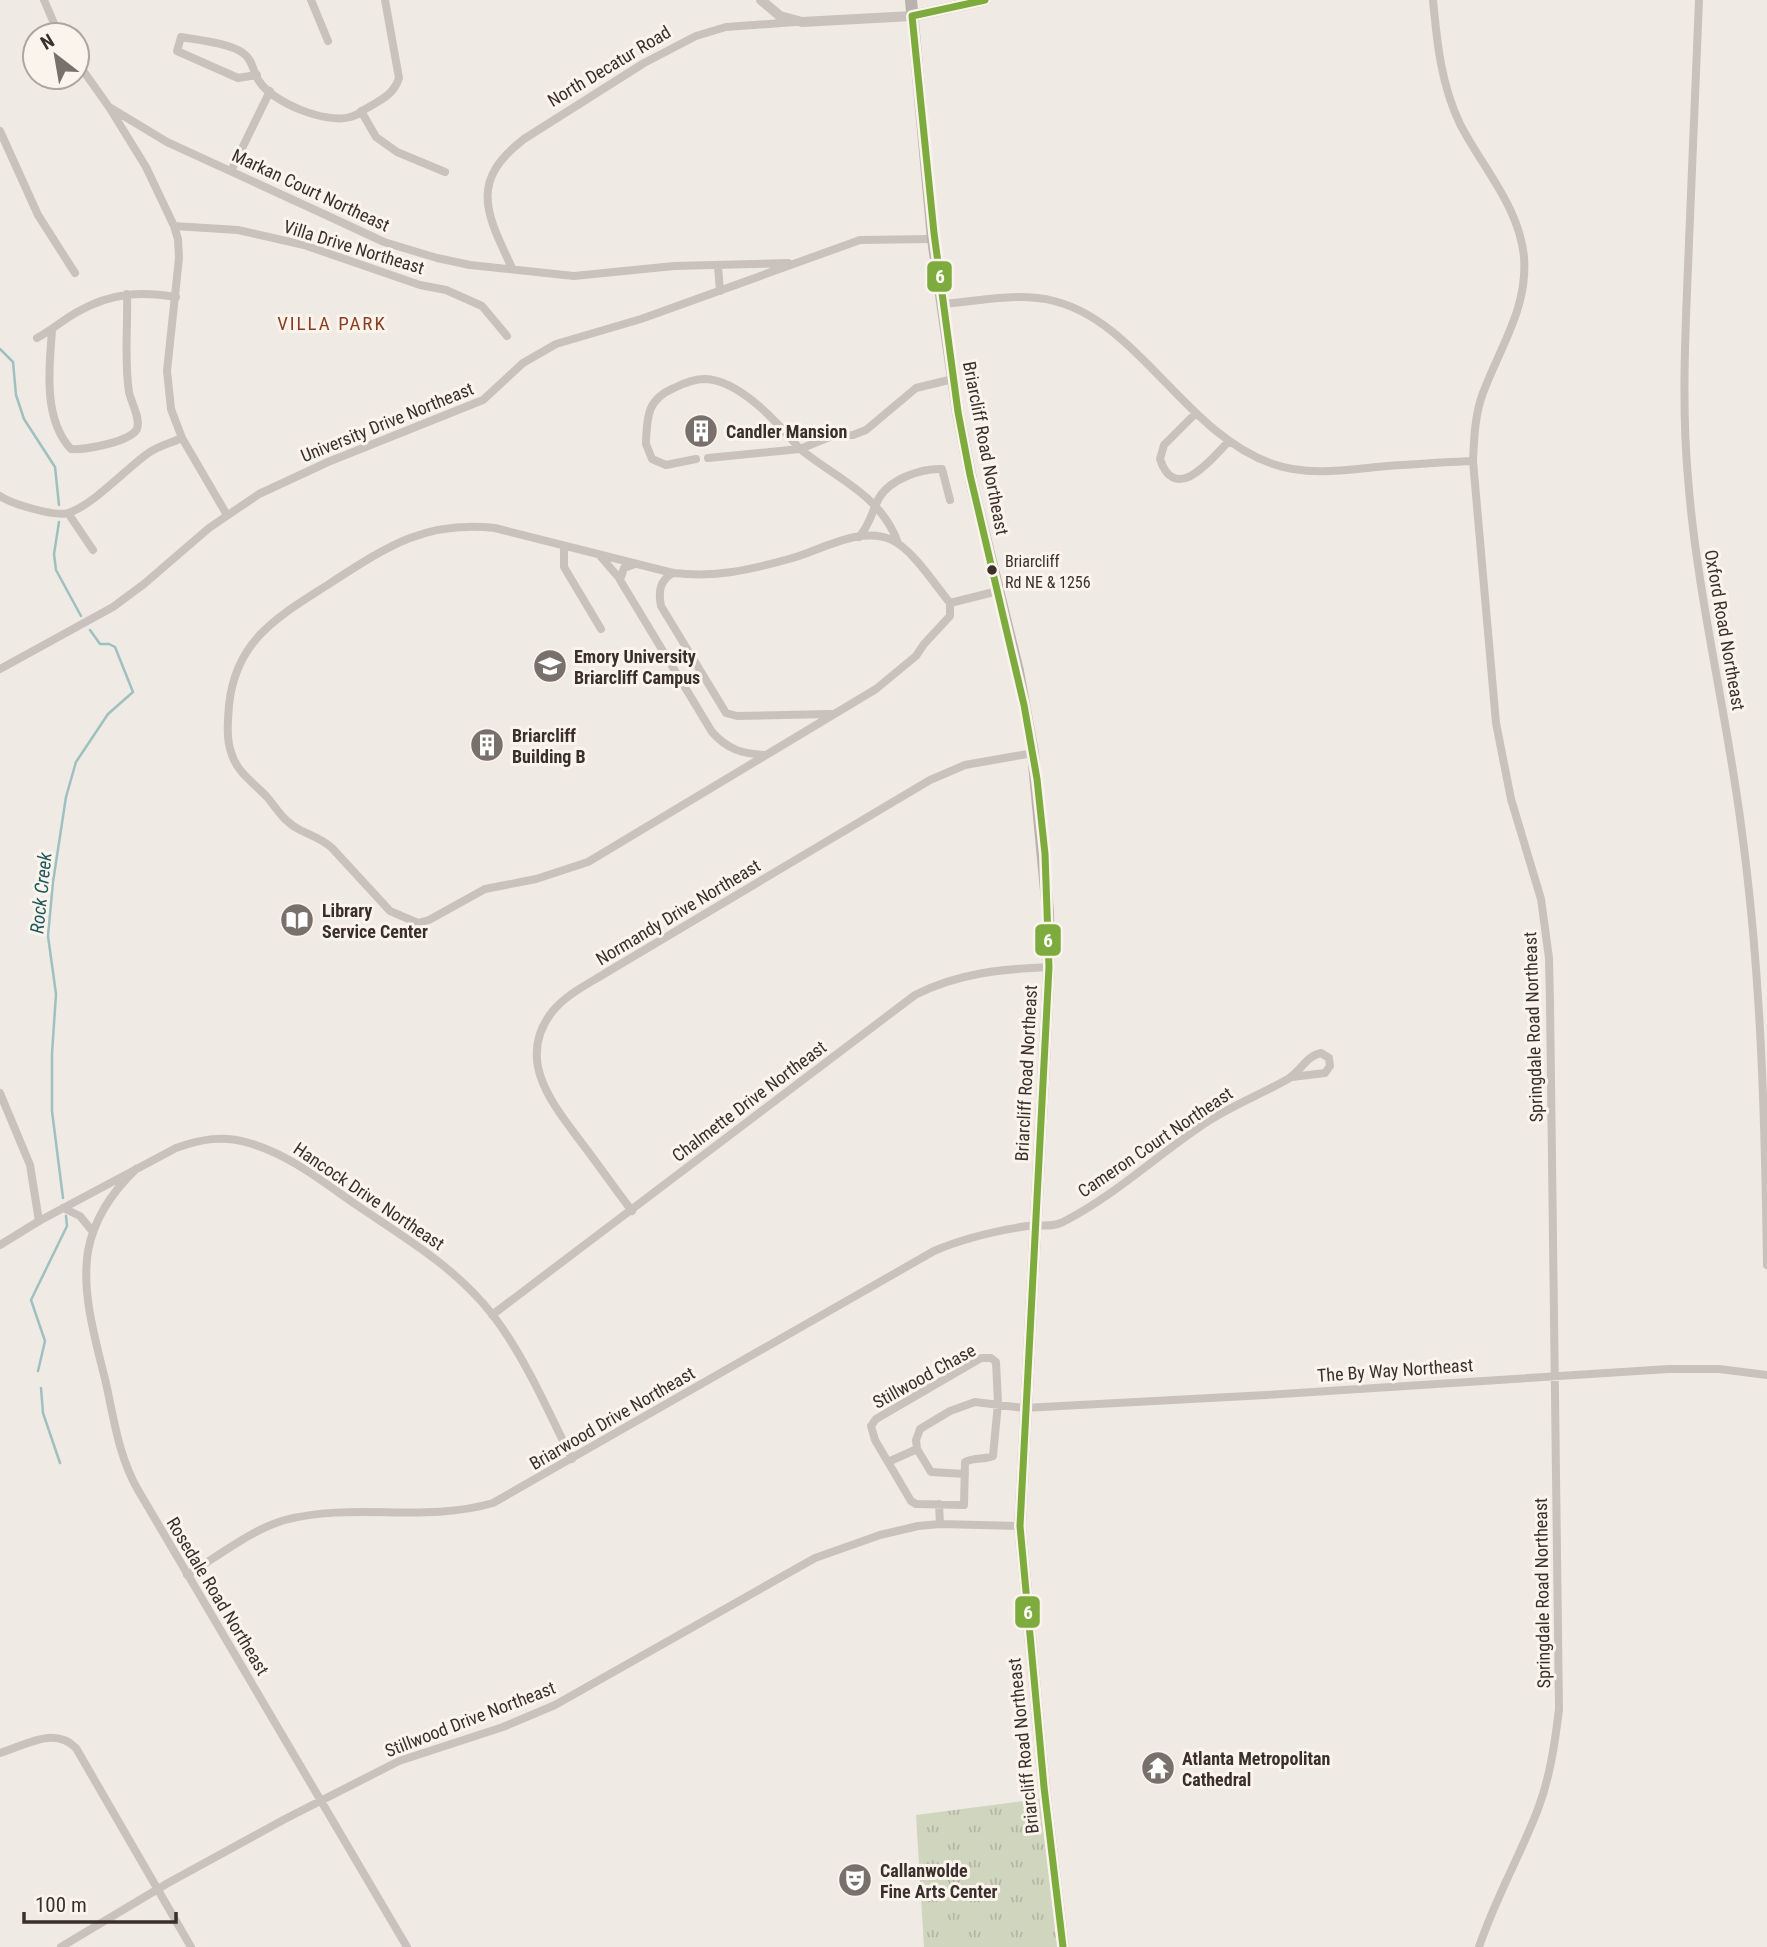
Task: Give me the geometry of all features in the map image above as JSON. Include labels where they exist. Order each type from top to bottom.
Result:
[{"type":"main road","name":"Briarcliff Road Northeast","points":[[911,0],[933,239],[953,379],[972,484],[1018,671],[1033,753],[1044,859],[1049,967],[1024,1408],[1020,1526],[1044,1787],[1063,1947]]},
{"type":"main road","name":"North Decatur Road","points":[[912,16],[985,0]]},
{"type":"street","points":[[44,0],[53,21]]},
{"type":"street","points":[[311,0],[328,41]]},
{"type":"street","points":[[257,75],[238,78],[177,51],[181,37],[242,52],[252,64],[257,75],[260,82],[277,98],[307,112],[332,119],[352,117],[389,94],[396,87],[399,78],[385,0]]},
{"type":"street","points":[[761,0],[780,16],[802,22]]},
{"type":"street","name":"Springdale Road Northeast","points":[[1433,0],[1441,70],[1450,100],[1471,144],[1510,209],[1517,224],[1524,257],[1522,293],[1517,314],[1482,396],[1475,427],[1473,461],[1498,739],[1511,799],[1541,899],[1549,958],[1559,1674],[1555,1744],[1538,1808],[1479,1947]]},
{"type":"street","name":"Oxford Road Northeast","points":[[1699,0],[1685,349],[1686,451],[1699,585],[1732,760],[1748,879],[1764,1087],[1767,1265]]},
{"type":"street","name":"North Decatur Road","points":[[512,268],[491,220],[487,198],[492,176],[510,150],[633,69],[680,43],[726,27],[912,16]]},
{"type":"street","points":[[91,82],[146,167],[174,226],[178,258],[167,371],[171,408],[182,438],[227,515]]},
{"type":"street","points":[[230,170],[270,91]]},
{"type":"street","name":"Markan Court Northeast","points":[[109,107],[167,142],[397,246],[470,265],[512,268]]},
{"type":"street","points":[[361,111],[376,137],[397,152],[445,172]]},
{"type":"street","points":[[0,131],[38,215],[75,273]]},
{"type":"street","name":"Villa Drive Northeast","points":[[174,226],[238,230],[304,245],[420,285],[446,290],[482,306],[507,336]]},
{"type":"street","name":"University Drive Northeast","points":[[0,669],[113,607],[227,515],[260,494],[303,472],[483,400],[492,395],[514,370],[544,350],[720,291],[860,240],[933,239]]},
{"type":"street","points":[[512,268],[574,276],[674,266],[796,263]]},
{"type":"street","points":[[718,267],[720,291]]},
{"type":"street","points":[[37,338],[80,311],[127,294],[149,293],[176,297]]},
{"type":"street","points":[[52,331],[50,388],[54,421],[62,440],[71,449],[83,449],[120,440],[134,433],[138,422],[129,390],[127,294]]},
{"type":"street","points":[[943,304],[1037,298],[1069,306],[1093,317],[1131,349],[1228,442],[1276,465],[1332,471],[1473,461]]},
{"type":"street","points":[[696,459],[666,465],[652,459],[646,443],[649,413],[653,402],[660,395],[695,380],[709,379],[724,384],[753,401],[800,449],[848,481],[876,505],[893,529],[898,545]]},
{"type":"street","points":[[708,458],[800,449],[832,436],[853,435],[866,430],[916,388],[953,379]]},
{"type":"street","points":[[1196,413],[1164,445],[1160,459],[1168,474],[1177,478],[1192,477],[1228,442]]},
{"type":"street","points":[[0,496],[9,502],[59,514],[68,513],[111,484],[148,453],[182,438]]},
{"type":"street","points":[[859,537],[889,486],[915,474],[934,468],[942,469],[950,500]]},
{"type":"street","points":[[68,513],[93,550]]},
{"type":"street","points":[[469,525],[495,528],[635,564],[693,575],[733,572],[789,559],[859,537],[884,538],[898,545],[950,603],[950,617],[906,666],[876,688],[768,755],[588,862],[536,879],[485,889],[429,920],[418,923],[390,911],[332,848],[280,817],[267,797],[241,773],[231,754],[228,716],[232,687],[235,674],[251,643],[278,617],[378,553],[410,537],[435,529],[469,525]]},
{"type":"street","points":[[564,547],[564,567],[601,629]]},
{"type":"street","points":[[598,555],[608,563],[620,580],[712,732],[730,748],[750,754],[768,755]]},
{"type":"street","points":[[620,580],[624,568],[635,564]]},
{"type":"street","points":[[673,573],[662,583],[659,597],[661,606],[726,713],[737,716],[834,714]]},
{"type":"street","points":[[950,603],[999,591]]},
{"type":"street","name":"Normandy Drive Northeast","points":[[632,1211],[561,1116],[542,1084],[538,1060],[539,1039],[554,1010],[609,971],[930,780],[965,765],[1033,753]]},
{"type":"street","name":"Chalmette Drive Northeast","points":[[492,1315],[915,995],[964,975],[1049,967]]},
{"type":"street","name":"Cameron Court Northeast","points":[[1035,1224],[1060,1224],[1105,1196],[1216,1116],[1292,1077]]},
{"type":"street","points":[[0,1093],[30,1165],[39,1221]]},
{"type":"street","name":"Hancock Drive Northeast","points":[[0,1245],[39,1221],[176,1148],[200,1140],[233,1139],[262,1147],[307,1171],[411,1240],[452,1274],[492,1315],[536,1387],[572,1459]]},
{"type":"street","name":"Rosedale Road Northeast","points":[[136,1169],[113,1193],[93,1231],[86,1263],[96,1338],[121,1452],[134,1483],[187,1575],[407,1947]]},
{"type":"street","points":[[63,1208],[80,1216],[93,1231]]},
{"type":"street","name":"Briarwood Drive Northeast","points":[[187,1575],[285,1520],[327,1513],[456,1512],[493,1503],[934,1251],[986,1234],[1035,1224]]},
{"type":"street","name":"Stillwood Chase","points":[[939,1504],[916,1504],[911,1501],[871,1432],[871,1426],[876,1419],[981,1358],[991,1358],[996,1362],[998,1404],[993,1456],[988,1459],[972,1458],[965,1462],[965,1474]]},
{"type":"street","name":"The By Way Northeast","points":[[1024,1408],[1258,1396],[1668,1369],[1719,1369],[1767,1374]]},
{"type":"street","points":[[940,1524],[939,1504],[964,1505],[965,1474],[930,1472],[917,1449],[916,1440],[920,1429],[950,1411],[975,1402],[1024,1408]]},
{"type":"street","points":[[888,1462],[917,1449]]},
{"type":"street","name":"Stillwood Drive Northeast","points":[[61,1947],[158,1889],[285,1819],[407,1758],[503,1727],[555,1704],[815,1558],[892,1531],[940,1524],[1020,1526]]},
{"type":"street","points":[[0,1753],[48,1737],[68,1740],[76,1748],[191,1947]]},
{"type":"green space","points":[[1047,1798],[1062,1947],[924,1947],[916,1815]]},
{"type":"waterway","name":"Rock Creek","points":[[0,349],[13,362],[16,395],[24,419],[55,467],[59,505]]},
{"type":"waterway","name":"Rock Creek","points":[[59,522],[54,554],[56,570],[81,616]]},
{"type":"waterway","name":"Rock Creek","points":[[63,1198],[52,1111],[56,994],[48,936],[53,882],[66,797],[76,762],[108,714],[133,692],[115,647],[100,644],[90,630]]},
{"type":"waterway","name":"Rock Creek","points":[[38,1371],[45,1341],[31,1300],[67,1226],[66,1216]]},
{"type":"waterway","name":"Rock Creek","points":[[41,1388],[43,1413],[60,1463]]},
{"type":"transit line","name":"6","points":[[985,0],[912,16],[934,233],[958,412],[970,475],[1024,705],[1037,779],[1045,854],[1049,967],[1020,1526],[1044,1787],[1063,1947]]},
{"type":"place","name":"Candler Mansion","points":[[701,431]]},
{"type":"place","name":"Briarcliff Rd NE & 1256","points":[[992,570]]},
{"type":"place","name":"Emory University Briarcliff Campus","points":[[550,666]]},
{"type":"place","name":"Briarcliff Building B","points":[[487,745]]},
{"type":"place","name":"Library Service Center","points":[[297,920]]},
{"type":"place","name":"Atlanta Metropolitan Cathedral","points":[[1158,1768]]},
{"type":"place","name":"Callanwolde Fine Arts Center","points":[[855,1880]]},
{"type":"district","name":"VILLA PARK","points":[[332,323]]}]
